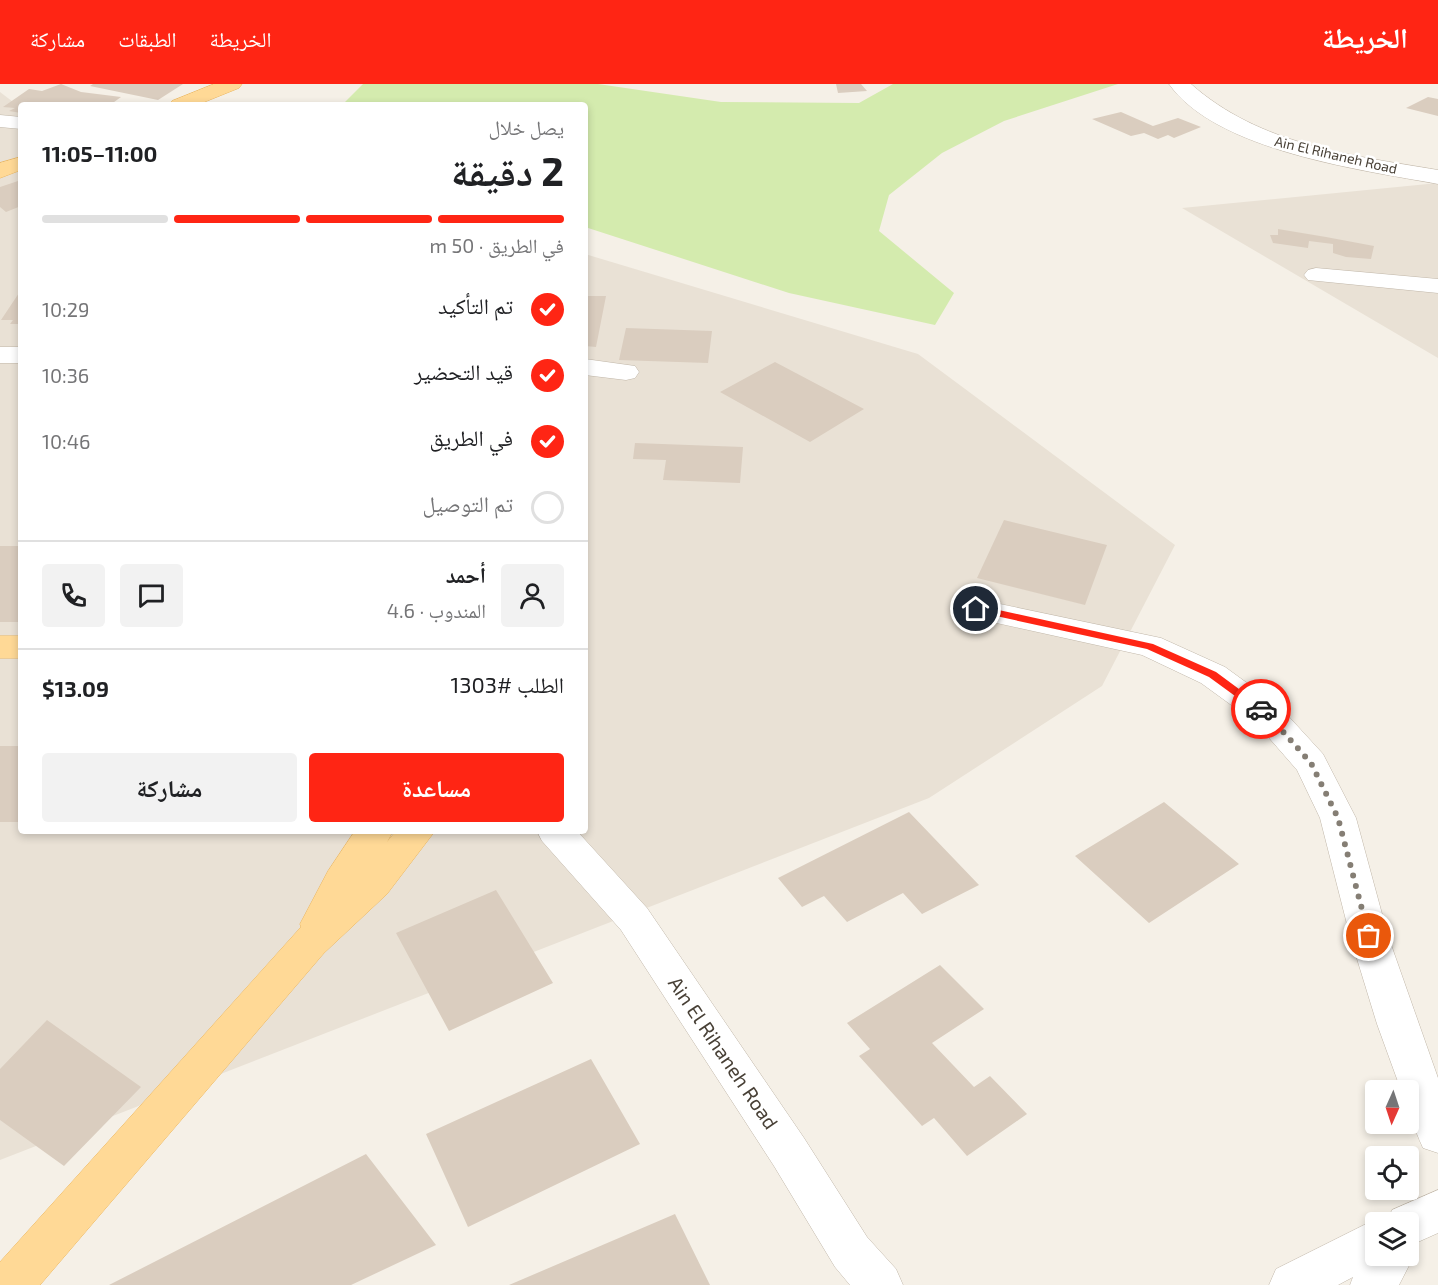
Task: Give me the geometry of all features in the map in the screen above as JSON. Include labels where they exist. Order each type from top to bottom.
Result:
[{"type":"main road","points":[[187,102],[232,84]]},
{"type":"main road","points":[[0,171],[18,164]]},
{"type":"main road","points":[[0,647],[18,647]]},
{"type":"main road","points":[[310,942],[341,881],[373,834]]},
{"type":"main road","points":[[10,1285],[310,942],[374,884],[415,834]]},
{"type":"street","name":"Ain El Rihaneh Road","points":[[1179,84],[1217,117],[1263,137],[1327,156],[1438,177]]},
{"type":"street","points":[[0,121],[18,123]]},
{"type":"street","points":[[1316,275],[1438,286]]},
{"type":"street","points":[[0,355],[18,355]]},
{"type":"street","points":[[588,367],[626,372]]},
{"type":"street","points":[[976,609],[1150,646],[1213,675],[1268,715],[1311,763],[1338,818],[1369,936],[1438,1134]]},
{"type":"street","name":"Ain El Rihaneh Road","points":[[558,834],[634,919],[789,1152],[850,1252],[880,1285]]},
{"type":"street","points":[[1419,1220],[1438,1211]]},
{"type":"street","points":[[1292,1285],[1365,1247]]},
{"type":"street","points":[[1373,1285],[1385,1266]]},
{"type":"shaded area","points":[[0,92],[18,106],[18,834],[588,834],[588,255],[918,354],[1175,545],[1102,686],[929,798],[0,1160]]},
{"type":"shaded area","points":[[1438,183],[1438,358],[1182,208]]},
{"type":"green space","points":[[363,84],[598,84],[721,102],[859,103],[893,84],[1118,84],[1004,121],[942,153],[889,195],[879,231],[954,293],[935,325],[789,293],[588,228],[588,102],[345,102]]},
{"type":"building","points":[[61,84],[81,92],[121,97],[114,102],[18,102],[18,112],[9,111],[15,108],[3,107],[29,89],[42,91]]},
{"type":"building","points":[[93,84],[183,84],[158,100],[90,86]]},
{"type":"building","points":[[836,84],[861,84],[867,91],[838,93]]},
{"type":"building","points":[[1428,97],[1438,99],[1438,116],[1406,108]]},
{"type":"building","points":[[1121,112],[1153,126],[1178,118],[1201,127],[1174,138],[1168,135],[1158,139],[1144,133],[1131,136],[1092,119]]},
{"type":"building","points":[[18,181],[18,207],[6,212],[0,207],[0,187]]},
{"type":"building","points":[[1278,229],[1374,246],[1371,259],[1346,257],[1333,253],[1333,244],[1309,241],[1308,248],[1273,243],[1270,235],[1278,235]]},
{"type":"building","points":[[18,294],[18,324],[10,324],[13,320],[1,320]]},
{"type":"building","points":[[588,296],[606,296],[596,347],[588,346]]},
{"type":"building","points":[[626,328],[712,331],[708,363],[619,360]]},
{"type":"building","points":[[775,362],[864,409],[810,442],[720,392]]},
{"type":"building","points":[[635,443],[743,447],[740,483],[663,480],[666,460],[633,459]]},
{"type":"building","points":[[1004,520],[1107,545],[1085,605],[977,578]]},
{"type":"building","points":[[0,546],[18,546],[18,622],[0,622]]},
{"type":"building","points":[[0,746],[18,746],[18,822],[0,822]]},
{"type":"building","points":[[1164,802],[1239,864],[1149,923],[1075,856]]},
{"type":"building","points":[[909,812],[979,885],[922,914],[903,893],[847,922],[824,896],[802,907],[778,878]]},
{"type":"building","points":[[496,890],[553,983],[449,1031],[396,933]]},
{"type":"building","points":[[940,965],[984,1009],[932,1043],[974,1087],[990,1076],[1027,1114],[967,1156],[934,1118],[922,1126],[859,1056],[870,1049],[847,1023]]},
{"type":"building","points":[[47,1020],[141,1087],[64,1166],[0,1120],[0,1069]]},
{"type":"building","points":[[591,1059],[640,1144],[468,1227],[426,1134]]},
{"type":"building","points":[[366,1154],[436,1245],[351,1285],[109,1285]]},
{"type":"building","points":[[675,1214],[710,1285],[509,1285]]},
{"type":"way so far","points":[[1261,709],[1311,763],[1338,818],[1369,936]]},
{"type":"route","points":[[976,609],[1150,646],[1213,675],[1261,709]]}]
